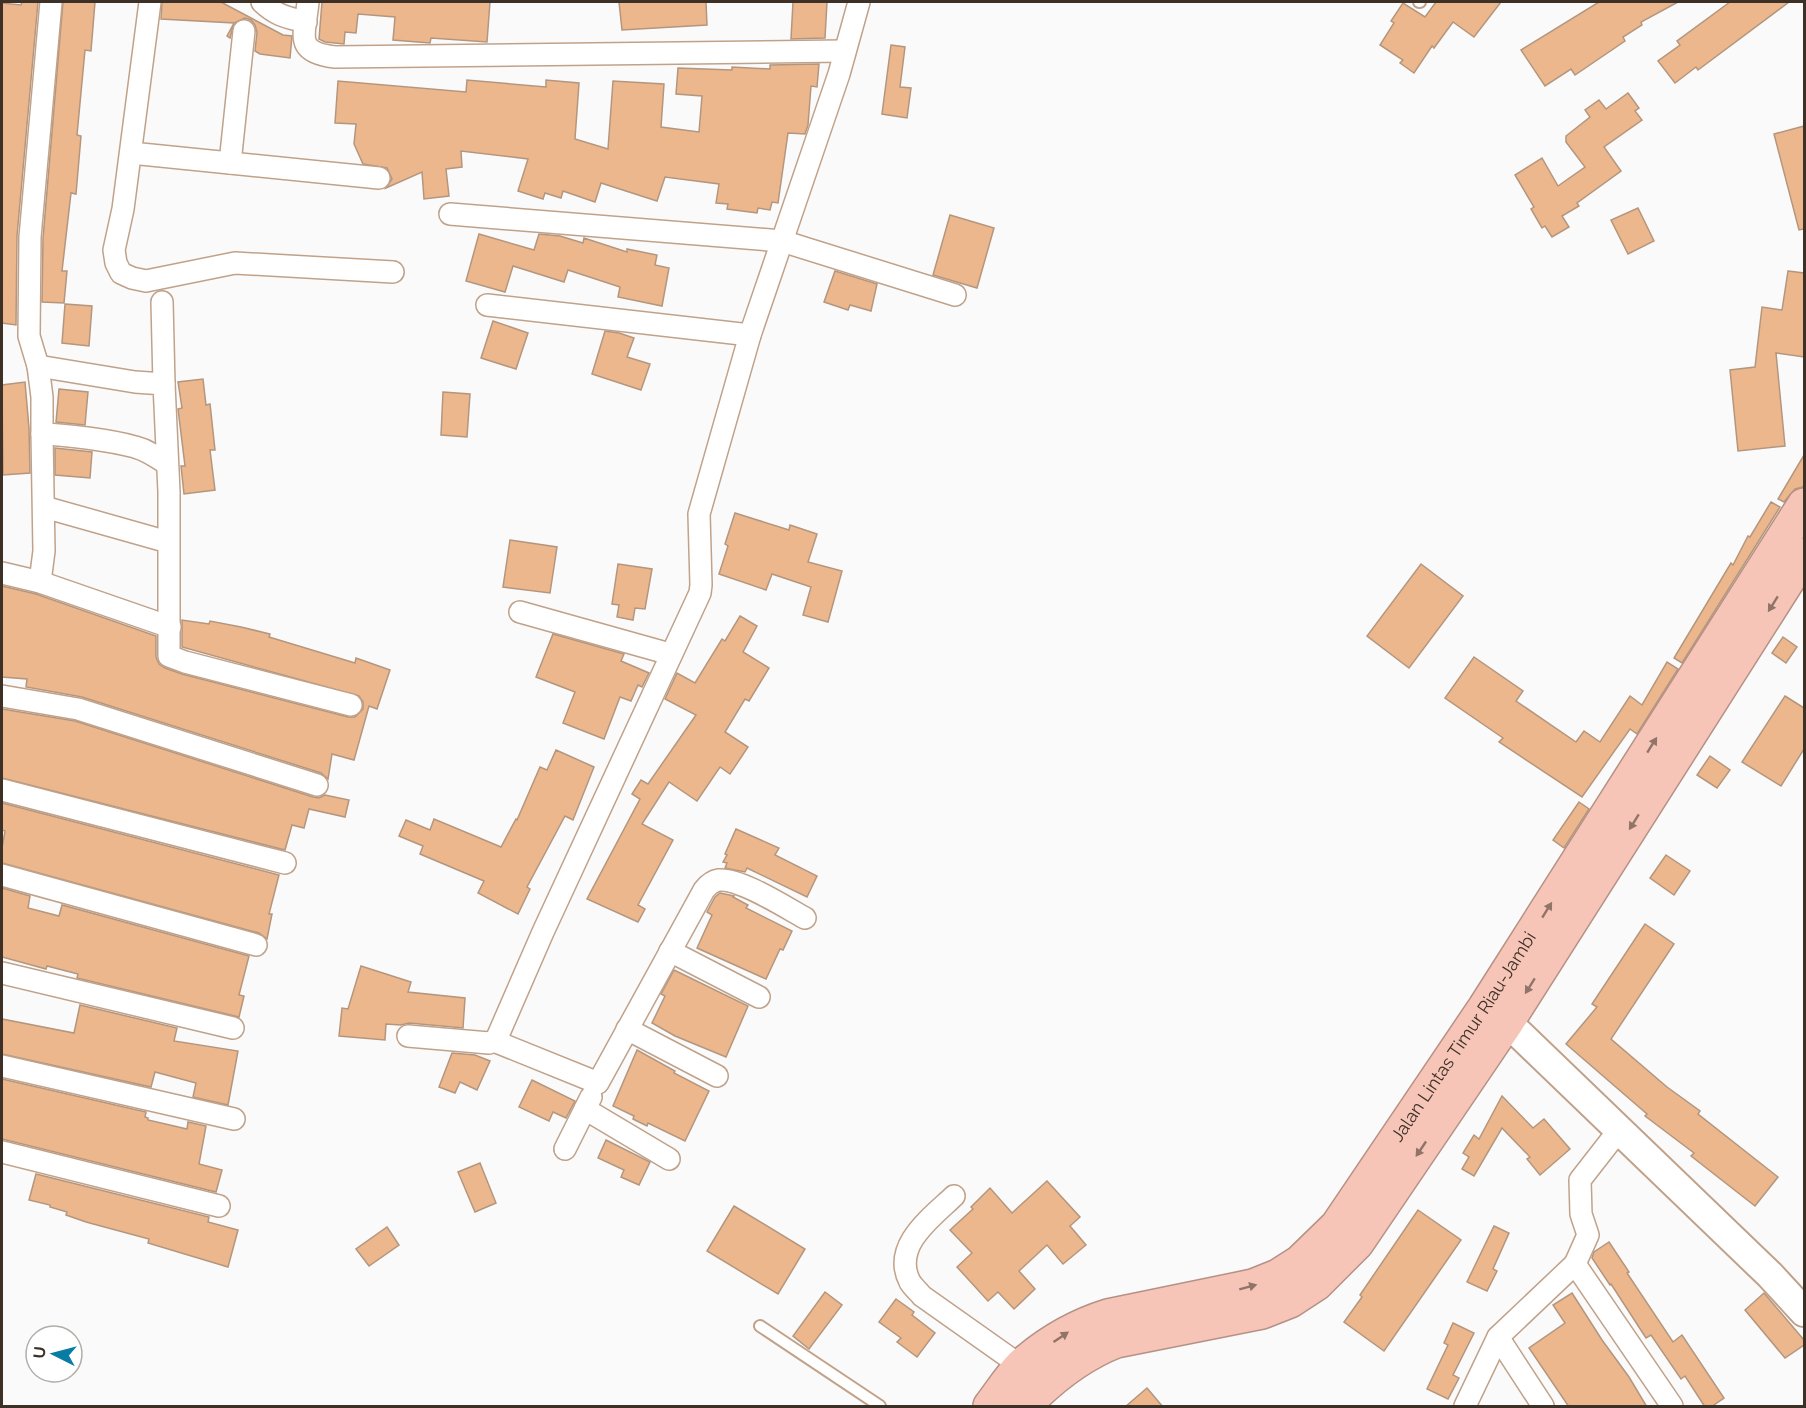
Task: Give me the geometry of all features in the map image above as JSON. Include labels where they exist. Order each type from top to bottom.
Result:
[{"type":"highway","name":"Jalan Lintas Timur Riau-Jambi","points":[[1024,1407],[1041,1389],[1083,1357],[1116,1341],[1262,1312],[1290,1300],[1316,1284],[1357,1243],[1507,1022],[1739,633],[1804,506]]},
{"type":"highway","name":"Jalan Lintas Timur Riau-Jambi","points":[[990,1407],[1021,1366],[1065,1333],[1108,1316],[1253,1286],[1278,1276],[1319,1246],[1337,1226],[1739,633],[1804,555]]},
{"type":"street","points":[[40,582],[44,551],[42,397],[38,366],[29,336],[30,237],[51,2]]},
{"type":"street","points":[[150,2],[123,209],[114,250],[118,268],[126,276],[146,280],[235,263],[393,272]]},
{"type":"street","points":[[262,2],[281,16],[307,12],[304,40],[308,48],[312,52],[335,57],[845,51]]},
{"type":"street","points":[[494,1041],[699,593],[701,585],[699,514],[750,336],[845,51],[859,2]]},
{"type":"street","points":[[230,163],[244,32]]},
{"type":"street","points":[[131,153],[380,178]]},
{"type":"street","points":[[450,214],[782,241],[955,295]]},
{"type":"street","points":[[162,302],[171,627],[169,652],[172,658],[351,705]]},
{"type":"street","points":[[487,306],[750,336]]},
{"type":"street","points":[[38,366],[135,382],[164,384]]},
{"type":"street","points":[[42,434],[62,435],[134,447],[149,452],[167,464]]},
{"type":"street","points":[[44,507],[168,542]]},
{"type":"street","points":[[2,573],[40,582],[171,627]]},
{"type":"street","points":[[520,612],[670,654]]},
{"type":"street","points":[[2,696],[78,709],[317,785]]},
{"type":"street","points":[[2,790],[285,863]]},
{"type":"street","points":[[2,875],[256,945]]},
{"type":"street","points":[[565,1149],[627,1029],[704,890],[711,883],[717,880],[737,882],[805,918]]},
{"type":"street","points":[[670,951],[759,997]]},
{"type":"street","points":[[2,973],[233,1028]]},
{"type":"street","points":[[1507,1022],[1770,1275],[1804,1312]]},
{"type":"street","points":[[627,1029],[717,1076]]},
{"type":"street","points":[[408,1036],[489,1043],[494,1041],[598,1083]]},
{"type":"street","points":[[2,1066],[234,1119]]},
{"type":"street","points":[[585,1109],[669,1159]]},
{"type":"street","points":[[1465,1407],[1498,1337],[1575,1264],[1588,1235],[1581,1214],[1580,1180],[1619,1130]]},
{"type":"street","points":[[2,1152],[219,1206]]},
{"type":"street","points":[[954,1196],[916,1233],[910,1244],[906,1257],[910,1282],[922,1296],[1021,1366]]},
{"type":"street","points":[[1575,1264],[1672,1407]]},
{"type":"street","points":[[1498,1337],[1543,1407]]},
{"type":"lane","points":[[760,1326],[880,1407]]},
{"type":"building","points":[[22,2],[38,2],[17,236],[16,325],[2,323],[2,3],[21,5]]},
{"type":"building","points":[[63,2],[95,2],[91,51],[85,50],[77,135],[81,136],[76,194],[71,193],[62,271],[67,271],[64,303],[42,302],[43,238]]},
{"type":"building","points":[[162,2],[221,2],[283,35],[292,36],[290,58],[260,54],[255,51],[257,32],[251,20],[245,18],[234,23],[161,19]]},
{"type":"building","points":[[322,2],[490,2],[487,42],[431,38],[430,43],[393,40],[395,17],[358,14],[356,33],[345,32],[344,44],[325,42],[319,39]]},
{"type":"building","points":[[619,2],[706,2],[707,25],[622,30]]},
{"type":"building","points":[[793,2],[827,2],[825,38],[791,39]]},
{"type":"building","points":[[1436,2],[1501,2],[1474,37],[1453,22],[1434,48],[1432,46],[1414,73],[1400,63],[1403,60],[1380,45],[1394,23],[1391,21],[1403,3],[1425,17]]},
{"type":"building","points":[[1599,2],[1678,2],[1641,22],[1642,25],[1623,37],[1625,41],[1575,75],[1571,69],[1545,86],[1521,50]]},
{"type":"building","points":[[1730,2],[1789,2],[1698,70],[1696,67],[1675,83],[1658,61],[1680,45],[1677,41]]},
{"type":"building","points":[[234,23],[230,38],[227,36]]},
{"type":"building","points":[[891,45],[905,47],[900,87],[911,88],[907,118],[882,114]]},
{"type":"building","points":[[819,64],[817,87],[811,86],[808,125],[805,134],[788,133],[778,203],[772,202],[770,210],[758,208],[757,213],[727,209],[728,204],[716,203],[719,184],[665,177],[657,201],[601,183],[595,202],[563,191],[561,198],[545,193],[543,199],[518,191],[528,159],[461,151],[462,167],[446,169],[449,196],[424,199],[422,172],[386,188],[392,179],[387,168],[363,164],[354,144],[356,124],[335,123],[338,81],[466,92],[467,80],[546,87],[546,80],[579,83],[575,139],[608,149],[613,81],[664,84],[661,127],[699,132],[702,96],[676,94],[678,68],[770,69],[770,65]]},
{"type":"building","points":[[1628,93],[1639,108],[1635,111],[1642,120],[1604,147],[1621,171],[1577,203],[1579,206],[1562,216],[1569,227],[1552,237],[1545,226],[1542,228],[1531,209],[1534,207],[1515,175],[1542,158],[1558,186],[1585,167],[1566,142],[1566,136],[1590,117],[1585,110],[1599,100],[1606,109]]},
{"type":"building","points":[[1804,126],[1804,229],[1799,230],[1774,134]]},
{"type":"building","points":[[1638,208],[1654,241],[1628,254],[1611,220]]},
{"type":"building","points":[[950,215],[994,228],[977,288],[933,275]]},
{"type":"building","points":[[479,234],[534,250],[539,234],[560,236],[583,243],[584,238],[627,252],[627,249],[657,255],[655,265],[669,268],[662,306],[618,297],[620,287],[568,270],[564,282],[513,266],[505,292],[466,281]]},
{"type":"building","points":[[835,271],[877,284],[871,311],[850,305],[848,310],[824,302]]},
{"type":"building","points":[[1788,271],[1804,273],[1804,357],[1776,353],[1785,446],[1738,451],[1730,370],[1755,367],[1762,307],[1782,310]]},
{"type":"building","points":[[65,304],[92,306],[89,346],[62,343]]},
{"type":"building","points":[[493,321],[528,333],[516,369],[481,358]]},
{"type":"building","points":[[605,331],[634,338],[627,357],[650,364],[641,390],[592,374]]},
{"type":"building","points":[[203,379],[206,405],[210,404],[215,450],[210,450],[215,490],[184,494],[181,466],[185,466],[178,409],[182,408],[178,382]]},
{"type":"building","points":[[25,382],[30,473],[3,475],[2,385]]},
{"type":"building","points":[[59,389],[88,392],[85,425],[56,422]]},
{"type":"building","points":[[443,392],[470,394],[467,437],[441,435]]},
{"type":"building","points":[[55,448],[92,452],[90,478],[55,475]]},
{"type":"building","points":[[1804,455],[1803,487],[1795,489],[1784,502],[1778,499]]},
{"type":"building","points":[[1771,502],[1780,507],[1682,663],[1674,658]]},
{"type":"building","points":[[735,513],[789,530],[790,525],[817,534],[808,562],[842,571],[828,622],[803,615],[811,587],[772,574],[766,590],[719,574],[728,546],[725,544]]},
{"type":"building","points":[[510,540],[557,547],[550,593],[503,587]]},
{"type":"building","points":[[618,564],[652,569],[645,609],[635,608],[633,620],[617,617],[619,605],[612,604]]},
{"type":"building","points":[[1421,564],[1463,596],[1409,668],[1367,636]]},
{"type":"building","points":[[2,586],[36,594],[156,636],[156,657],[159,664],[165,668],[348,717],[355,717],[363,709],[363,702],[359,696],[182,647],[182,620],[209,624],[210,621],[241,627],[270,634],[269,637],[355,663],[356,658],[390,670],[377,709],[369,706],[354,760],[332,754],[328,779],[321,773],[82,697],[26,687],[27,679],[2,677]]},
{"type":"building","points":[[740,616],[757,626],[743,652],[769,668],[749,701],[745,699],[725,732],[748,747],[730,774],[720,767],[697,801],[669,782],[642,824],[673,840],[638,905],[645,909],[638,922],[587,899],[640,799],[632,794],[641,780],[648,784],[696,715],[665,699],[677,673],[695,683],[722,639],[725,641]]},
{"type":"building","points":[[553,634],[624,654],[621,661],[649,673],[642,687],[638,685],[631,701],[620,697],[604,739],[563,723],[575,692],[536,677]]},
{"type":"building","points":[[1783,637],[1797,647],[1786,663],[1772,653]]},
{"type":"building","points":[[1474,657],[1523,691],[1516,701],[1576,742],[1584,731],[1600,742],[1630,696],[1642,705],[1667,662],[1678,669],[1637,734],[1630,729],[1582,797],[1499,742],[1503,738],[1445,698]]},
{"type":"building","points":[[1785,696],[1804,708],[1804,749],[1781,786],[1742,762]]},
{"type":"building","points":[[2,709],[75,721],[313,797],[319,798],[325,795],[349,800],[345,817],[309,809],[304,828],[292,825],[285,850],[2,778]]},
{"type":"building","points":[[556,750],[594,767],[573,820],[565,816],[527,887],[530,889],[518,914],[478,893],[484,881],[420,854],[423,846],[399,836],[406,820],[430,830],[434,819],[501,847],[517,820],[540,767],[547,770]]},
{"type":"building","points":[[1710,756],[1730,770],[1717,788],[1697,775]]},
{"type":"building","points":[[1579,802],[1589,809],[1564,848],[1553,840]]},
{"type":"building","points":[[2,803],[279,875],[269,914],[272,914],[267,939],[259,933],[2,863],[5,831],[2,830]]},
{"type":"building","points":[[736,829],[779,848],[775,855],[817,876],[807,897],[747,868],[745,872],[725,868],[727,863],[723,862],[727,855],[725,854]]},
{"type":"building","points":[[1666,855],[1690,871],[1674,895],[1650,878]]},
{"type":"building","points":[[2,888],[30,896],[28,908],[59,916],[62,905],[249,956],[239,995],[244,996],[239,1017],[77,978],[78,974],[47,966],[46,969],[2,957]]},
{"type":"building","points":[[720,893],[734,896],[748,905],[746,908],[792,931],[783,950],[780,949],[766,979],[697,948],[712,915],[707,912],[715,897]]},
{"type":"building","points":[[1645,924],[1674,944],[1611,1039],[1667,1087],[1700,1111],[1698,1114],[1778,1177],[1755,1206],[1691,1156],[1694,1153],[1645,1116],[1647,1114],[1566,1044],[1597,1007],[1592,1004]]},
{"type":"building","points":[[361,966],[411,982],[408,992],[465,998],[463,1028],[409,1023],[386,1024],[385,1040],[339,1036],[342,1008],[348,1009]]},
{"type":"building","points":[[674,970],[748,1006],[726,1057],[675,1036],[652,1023],[665,996],[661,994]]},
{"type":"building","points":[[80,1005],[177,1028],[174,1041],[238,1051],[228,1105],[193,1097],[196,1083],[155,1072],[151,1087],[2,1054],[2,1019],[74,1033]]},
{"type":"building","points":[[637,1050],[709,1091],[685,1141],[648,1123],[647,1126],[633,1119],[634,1116],[613,1106]]},
{"type":"building","points":[[452,1053],[475,1055],[490,1061],[477,1090],[460,1082],[455,1093],[439,1087]]},
{"type":"building","points":[[2,1079],[146,1112],[145,1117],[148,1120],[187,1129],[188,1122],[206,1126],[199,1164],[222,1170],[216,1192],[2,1139]]},
{"type":"building","points":[[532,1080],[575,1101],[566,1118],[553,1112],[549,1121],[519,1107]]},
{"type":"building","points":[[1502,1096],[1533,1128],[1544,1119],[1570,1149],[1540,1175],[1527,1159],[1530,1157],[1502,1128],[1474,1176],[1462,1169],[1469,1157],[1463,1153],[1474,1135],[1479,1139]]},
{"type":"building","points":[[606,1140],[650,1162],[639,1185],[621,1177],[624,1170],[598,1158]]},
{"type":"building","points":[[480,1163],[496,1203],[475,1212],[458,1172]]},
{"type":"building","points":[[36,1174],[209,1217],[208,1222],[238,1230],[228,1267],[148,1243],[149,1239],[86,1222],[66,1215],[67,1212],[50,1207],[50,1205],[29,1200]]},
{"type":"building","points":[[1047,1181],[1080,1217],[1070,1226],[1086,1245],[1063,1264],[1047,1245],[1019,1271],[1035,1289],[1014,1309],[998,1292],[988,1301],[957,1267],[972,1253],[950,1230],[973,1209],[971,1207],[990,1188],[1012,1213]]},
{"type":"building","points":[[734,1206],[805,1249],[778,1294],[707,1251]]},
{"type":"building","points":[[1418,1210],[1461,1240],[1384,1351],[1344,1322]]},
{"type":"building","points":[[1494,1226],[1509,1233],[1493,1269],[1497,1271],[1487,1291],[1467,1282]]},
{"type":"building","points":[[387,1227],[399,1245],[369,1266],[356,1249]]},
{"type":"building","points":[[1609,1242],[1673,1342],[1682,1335],[1724,1398],[1711,1407],[1705,1407],[1685,1376],[1681,1379],[1651,1335],[1646,1338],[1592,1258],[1594,1252]]},
{"type":"building","points":[[825,1292],[842,1305],[809,1349],[793,1336]]},
{"type":"building","points":[[1572,1293],[1647,1407],[1569,1407],[1529,1348],[1565,1323],[1553,1305]]},
{"type":"building","points":[[1764,1293],[1804,1340],[1804,1345],[1785,1358],[1745,1310]]},
{"type":"building","points":[[896,1299],[914,1312],[912,1315],[935,1333],[917,1357],[897,1342],[901,1338],[879,1322]]},
{"type":"building","points":[[1453,1323],[1474,1333],[1453,1375],[1459,1378],[1448,1399],[1427,1389],[1448,1345],[1444,1343]]},
{"type":"building","points":[[1147,1388],[1163,1407],[1125,1407]]}]
